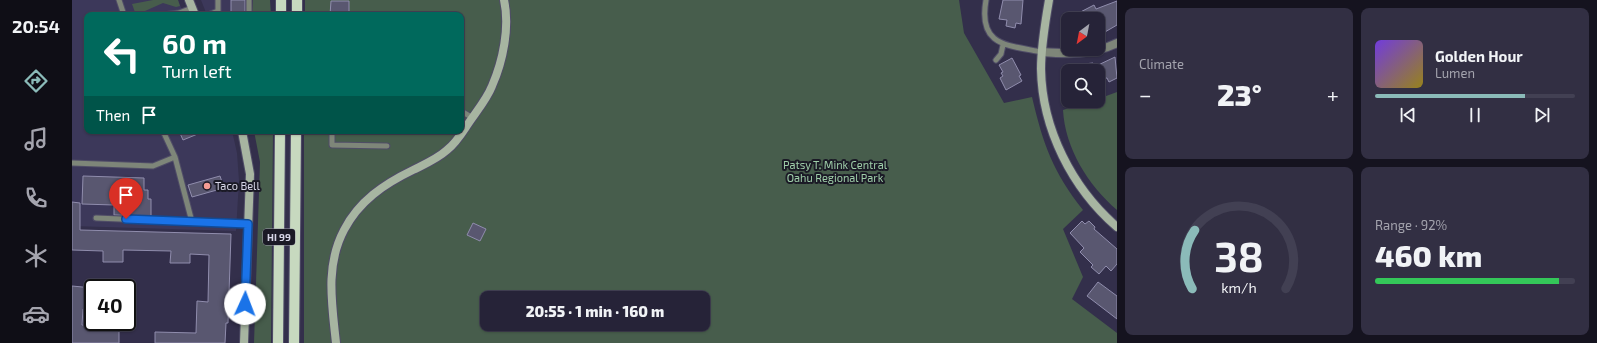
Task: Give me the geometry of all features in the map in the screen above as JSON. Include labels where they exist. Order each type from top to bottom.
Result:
[{"type":"main road","points":[[281,0],[281,12]]},
{"type":"main road","points":[[297,0],[297,12]]},
{"type":"main road","name":"HI 99","points":[[278,343],[280,134]]},
{"type":"main road","name":"HI 99","points":[[294,343],[296,134]]},
{"type":"street","points":[[464,130],[492,87],[500,64],[504,44],[504,0]]},
{"type":"street","points":[[1049,0],[1042,52],[1044,94],[1054,135],[1062,155],[1080,186],[1089,198],[1117,227]]},
{"type":"street","points":[[1042,52],[1085,53],[1106,48],[1117,43]]},
{"type":"street","points":[[243,134],[250,174],[244,343]]},
{"type":"street","points":[[336,343],[331,292],[332,264],[343,231],[352,216],[370,196],[390,181],[430,162],[448,150],[460,134]]},
{"type":"lane","points":[[119,0],[123,12]]},
{"type":"lane","points":[[218,0],[218,12]]},
{"type":"lane","points":[[249,0],[249,12]]},
{"type":"lane","points":[[986,0],[984,22],[989,33],[1003,45],[1042,52]]},
{"type":"lane","points":[[182,12],[192,8]]},
{"type":"lane","points":[[996,60],[1001,54],[1003,45]]},
{"type":"lane","points":[[464,113],[473,118]]},
{"type":"lane","points":[[164,134],[174,157],[192,222]]},
{"type":"lane","points":[[332,134],[332,145],[386,146]]},
{"type":"lane","points":[[72,163],[153,166],[174,157]]},
{"type":"lane","points":[[96,218],[248,224]]},
{"type":"shaded area","points":[[72,0],[178,0],[183,12],[84,12],[84,134],[233,134],[237,153],[239,181],[236,231],[72,226]]},
{"type":"shaded area","points":[[201,0],[252,0],[252,12],[206,12]]},
{"type":"green space","points":[[153,0],[178,0],[180,6],[176,7],[163,3],[143,12],[135,12],[132,4]]},
{"type":"green space","points":[[253,0],[270,0],[271,12],[252,12]]},
{"type":"green space","name":"Patsy T. Mink Central Oahu Regional Park","points":[[305,0],[959,0],[964,33],[1004,103],[1032,97],[1040,129],[1050,157],[1064,183],[1083,210],[1063,229],[1083,277],[1072,299],[1117,333],[1117,343],[304,343],[304,134],[464,134],[464,12],[305,12]]},
{"type":"green space","points":[[1117,92],[1117,210],[1106,200],[1080,165],[1068,138],[1063,110],[1069,108],[1105,108],[1105,96]]},
{"type":"green space","points":[[255,134],[273,134],[271,343],[254,343],[260,162]]},
{"type":"building","points":[[231,0],[245,0],[245,12],[231,12]]},
{"type":"building","points":[[1003,0],[1023,0],[1021,24],[1016,23],[1015,28],[1006,26],[1007,20],[999,19]]},
{"type":"building","points":[[331,1],[349,1],[349,12],[330,12]]},
{"type":"building","points":[[1117,1],[1117,25],[1105,32],[1105,12],[1080,12],[1094,5],[1096,9]]},
{"type":"building","points":[[1115,57],[1117,78],[1109,82],[1107,78],[1105,78],[1105,64],[1100,64]]},
{"type":"building","points":[[1012,58],[1021,75],[1019,76],[1022,81],[1006,90],[1000,78],[1003,76],[1001,73],[1003,72],[999,65]]},
{"type":"building","points":[[180,134],[198,134],[183,140]]},
{"type":"building","points":[[83,176],[144,178],[144,190],[148,190],[148,199],[151,199],[151,216],[114,215],[114,205],[82,204]]},
{"type":"building","name":"Taco Bell","points":[[220,176],[224,188],[192,197],[188,185]]},
{"type":"building","points":[[72,202],[80,203],[80,230],[231,234],[228,323],[226,323],[225,343],[155,343],[155,332],[196,333],[197,301],[208,302],[209,255],[190,254],[190,263],[170,263],[171,251],[123,250],[123,262],[103,262],[103,251],[72,250]]},
{"type":"building","points":[[1082,221],[1085,224],[1089,221],[1095,227],[1094,229],[1117,249],[1117,264],[1111,271],[1106,266],[1099,274],[1091,267],[1093,265],[1080,252],[1084,248],[1070,233]]},
{"type":"building","points":[[473,223],[486,229],[480,241],[467,235]]},
{"type":"building","points":[[1098,282],[1117,296],[1117,319],[1087,296]]},
{"type":"building","points":[[72,286],[84,287],[82,325],[84,325],[84,331],[119,331],[119,343],[72,343]]},
{"type":"place","name":"Taco Bell","points":[[207,186]]},
{"type":"route","points":[[126,219],[248,224],[245,304]]}]
